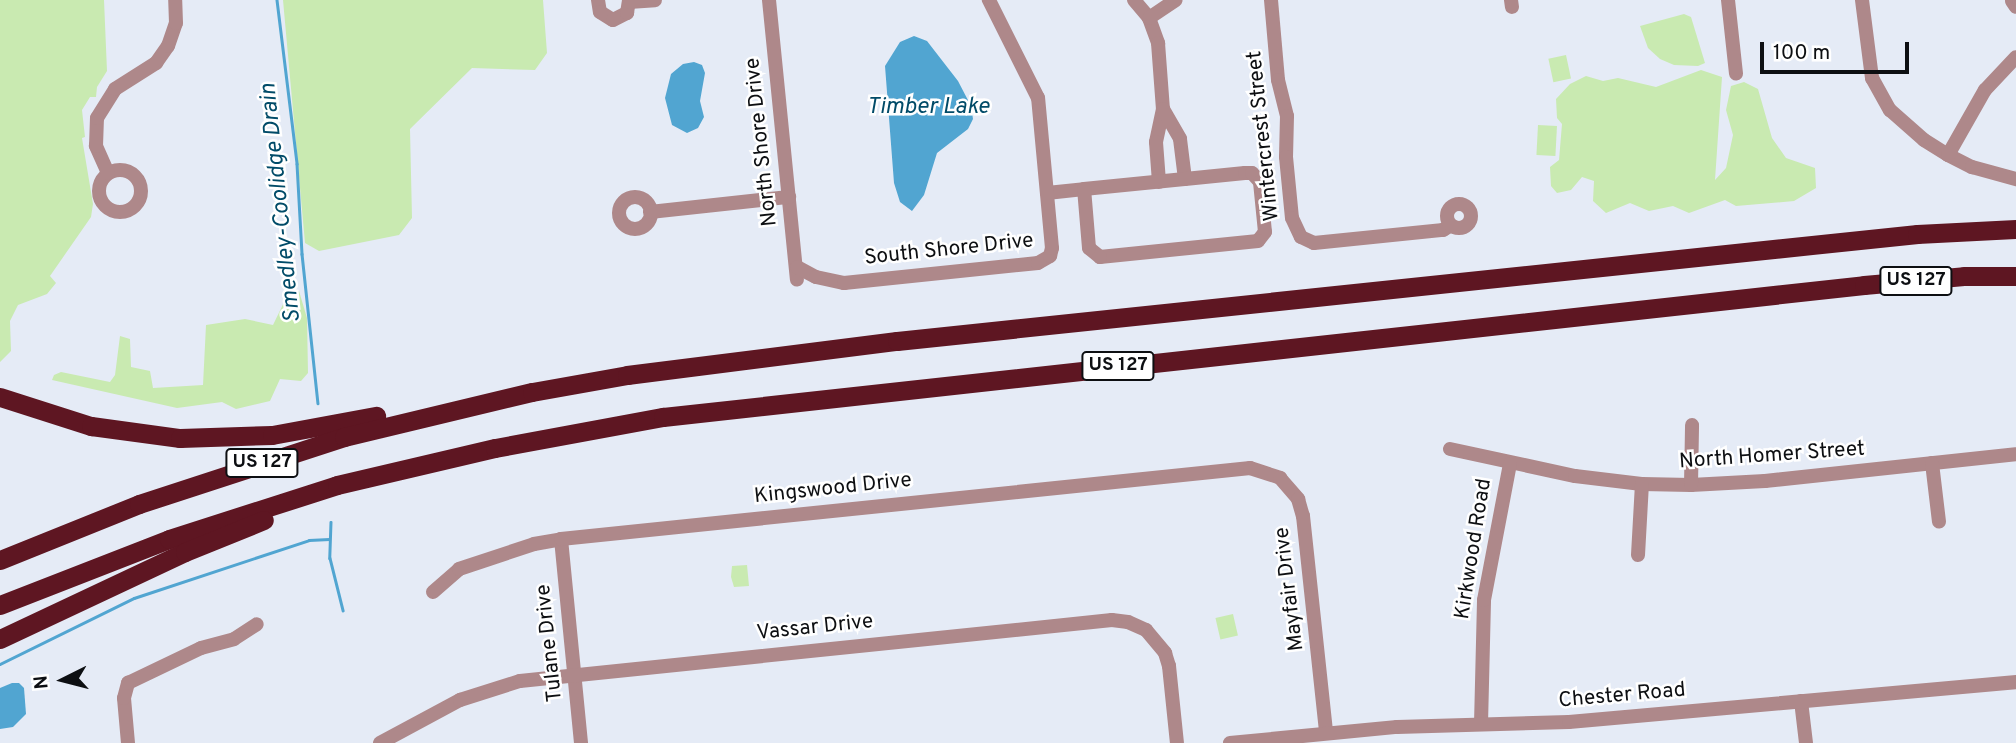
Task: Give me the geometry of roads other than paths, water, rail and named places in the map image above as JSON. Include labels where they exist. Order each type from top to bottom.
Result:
[{"type":"highway","name":"US 127","points":[[0,559],[139,504],[344,437],[532,392],[685,366],[1917,234],[2016,229]]},
{"type":"highway","name":"US 127","points":[[0,605],[217,522],[337,485],[425,463],[578,431],[770,404],[1852,286],[1964,276],[2016,276]]},
{"type":"highway","points":[[0,397],[103,428],[165,437],[216,439],[283,434],[457,400],[532,392]]},
{"type":"highway","points":[[0,639],[215,539],[425,463]]},
{"type":"street","points":[[108,173],[96,146],[97,118],[115,89],[156,63],[168,46],[176,23],[175,0]]},
{"type":"street","points":[[598,0],[600,12],[613,20],[623,17],[629,1],[655,0]]},
{"type":"street","name":"North Shore Drive","points":[[769,0],[797,274]]},
{"type":"street","name":"South Shore Drive","points":[[797,274],[844,283],[1041,262],[1050,256],[1052,248],[1035,88],[989,0]]},
{"type":"street","points":[[1134,0],[1149,18],[1158,43],[1163,109],[1156,132],[1159,182]]},
{"type":"street","points":[[1149,18],[1176,0]]},
{"type":"street","name":"Wintercrest Street","points":[[1271,0],[1278,79],[1287,116],[1286,157],[1292,218],[1301,237],[1314,243],[1443,230],[1451,225]]},
{"type":"street","points":[[1728,0],[1736,74]]},
{"type":"street","points":[[1862,0],[1871,78],[1882,101],[1909,128],[1948,155],[1972,167],[2016,179]]},
{"type":"street","points":[[2012,1],[2016,7]]},
{"type":"street","points":[[1948,155],[1985,90],[2016,57]]},
{"type":"street","points":[[1163,109],[1178,131],[1185,179]]},
{"type":"street","points":[[1156,132],[1166,125],[1178,131]]},
{"type":"street","points":[[1047,193],[1084,189],[1159,182],[1185,179],[1255,174],[1260,182],[1265,232],[1258,241],[1100,257],[1089,248],[1084,189]]},
{"type":"street","points":[[650,212],[789,197]]},
{"type":"street","points":[[1691,485],[1692,425]]},
{"type":"street","name":"North Homer Street","points":[[1450,449],[1510,464],[1642,484],[1691,485],[1745,483],[2016,454]]},
{"type":"street","points":[[1932,463],[1939,522]]},
{"type":"street","name":"Kirkwood Road","points":[[1481,724],[1484,600],[1510,464]]},
{"type":"street","name":"Kingswood Drive","points":[[433,592],[459,569],[534,544],[561,539],[1250,468]]},
{"type":"street","name":"Mayfair Drive","points":[[1250,468],[1280,478],[1298,499],[1303,516],[1326,733]]},
{"type":"street","points":[[1638,555],[1642,484]]},
{"type":"street","name":"Tulane Drive","points":[[561,539],[581,743]]},
{"type":"street","name":"Vassar Drive","points":[[380,743],[460,700],[489,689],[574,674],[1112,620],[1128,622],[1146,630],[1165,653],[1169,666],[1177,743]]},
{"type":"street","points":[[128,743],[124,698],[128,683],[201,648],[234,639],[257,624]]},
{"type":"street","name":"Chester Road","points":[[1230,743],[1326,733],[1569,722],[2016,681]]},
{"type":"street","points":[[1801,701],[1806,743]]},
{"type":"water","name":"Timber Lake","points":[[914,36],[927,41],[958,81],[971,106],[973,119],[968,129],[937,153],[924,195],[912,211],[900,202],[894,183],[885,66],[900,42]]},
{"type":"water","points":[[694,62],[702,65],[705,73],[700,101],[704,117],[698,128],[687,133],[672,125],[665,98],[671,74],[683,64]]},
{"type":"water","points":[[19,683],[24,688],[26,714],[13,727],[0,729],[0,688]]},
{"type":"waterway","name":"Smedley-Coolidge Drain","points":[[277,0],[297,164],[302,254],[318,403]]},
{"type":"waterway","name":"Smedley-Coolidge Drain","points":[[331,522],[330,558],[343,610]]},
{"type":"waterway","points":[[0,664],[134,598],[309,540],[329,539]]}]
